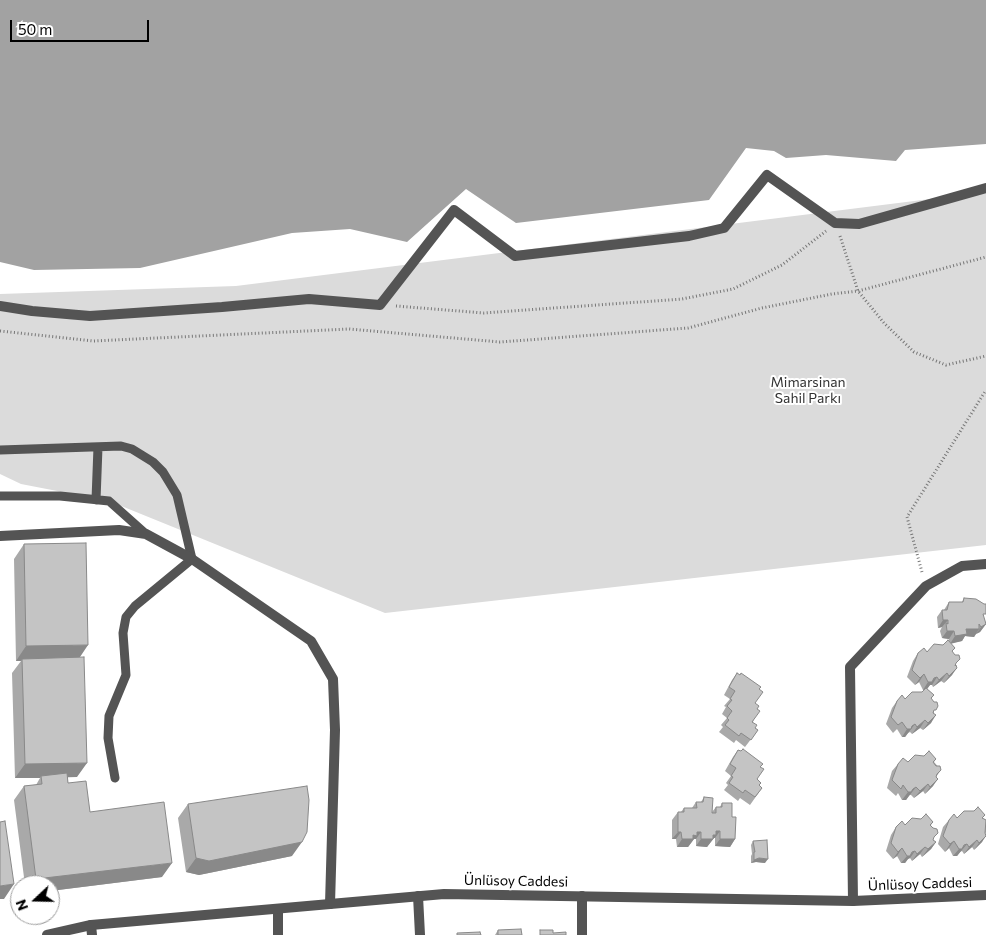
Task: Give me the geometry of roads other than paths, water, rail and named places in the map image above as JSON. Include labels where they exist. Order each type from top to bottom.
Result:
[{"type":"street","points":[[0,306],[90,316],[309,299],[380,305],[454,210],[514,256],[689,236],[724,228],[767,175],[836,223],[859,224],[986,188]]},
{"type":"street","points":[[0,536],[119,530],[146,534],[192,559],[311,641],[333,679],[335,730],[330,904]]},
{"type":"street","points":[[853,901],[850,667],[926,586],[962,566],[986,564]]},
{"type":"street","name":"Ünlüsoy Caddesi","points":[[47,935],[278,909],[444,894],[853,901],[986,896]]},
{"type":"street","points":[[418,896],[420,935]]},
{"type":"street","points":[[582,896],[582,935]]},
{"type":"street","points":[[278,909],[278,935]]},
{"type":"lane","points":[[0,450],[121,446],[153,462],[163,472],[177,495],[192,559],[135,606],[126,617],[123,625],[126,675],[109,716],[108,738],[115,778]]},
{"type":"lane","points":[[96,500],[98,447]]},
{"type":"lane","points":[[0,496],[60,496],[109,502],[146,534]]},
{"type":"park label","name":"Mimarsinan Sahil Parkı","points":[[808,390]]}]
